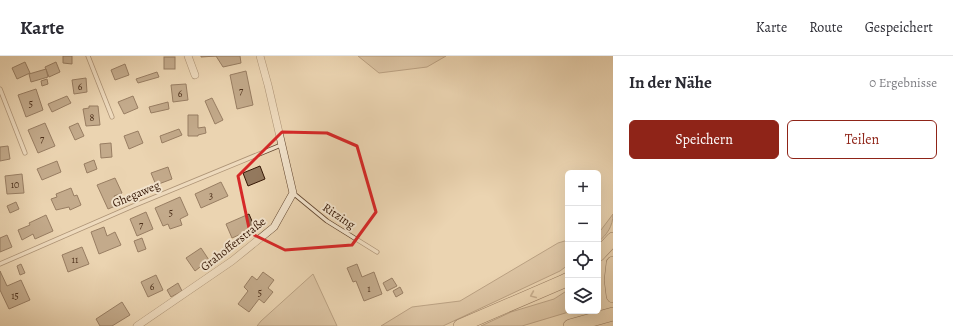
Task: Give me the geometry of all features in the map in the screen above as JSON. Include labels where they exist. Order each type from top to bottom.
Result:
[{"type":"highway","points":[[601,252],[613,239]]},
{"type":"highway","points":[[613,263],[611,280],[613,296]]},
{"type":"highway","points":[[460,326],[565,280]]},
{"type":"highway","points":[[570,326],[610,315]]},
{"type":"street","points":[[188,56],[196,75]]},
{"type":"street","points":[[260,56],[293,193]]},
{"type":"street","name":"Grahofferstraße","points":[[137,326],[232,261],[274,227],[293,193]]},
{"type":"lane","points":[[88,56],[112,118]]},
{"type":"lane","points":[[0,89],[25,153]]},
{"type":"lane","name":"Ghegaweg","points":[[0,264],[133,206],[281,145]]},
{"type":"lane","name":"Ritzing","points":[[293,193],[327,222],[377,252]]},
{"type":"highlighted area","points":[[282,132],[327,133],[357,146],[376,212],[352,245],[285,250],[250,233],[238,176]]},
{"type":"shaded area","points":[[358,56],[446,56],[427,67],[379,73]]},
{"type":"shaded area","points":[[613,214],[609,230],[601,239],[601,230]]},
{"type":"shaded area","points":[[565,241],[565,267],[560,271],[443,326],[381,326],[412,307],[460,301],[558,243]]},
{"type":"shaded area","points":[[313,274],[337,326],[257,326],[261,321]]},
{"type":"shaded area","points":[[565,292],[565,313],[522,326],[481,326],[511,312],[554,299]]},
{"type":"building","points":[[63,56],[72,56],[72,64],[63,63]]},
{"type":"building","points":[[216,56],[240,56],[241,63],[223,67]]},
{"type":"building","points":[[164,57],[175,57],[175,69],[164,69]]},
{"type":"building","points":[[25,62],[30,73],[17,79],[12,68]]},
{"type":"building","points":[[56,62],[60,72],[49,77],[45,67]]},
{"type":"building","points":[[125,64],[129,75],[115,80],[111,70]]},
{"type":"building","points":[[46,69],[48,77],[31,82],[29,74]]},
{"type":"building","points":[[246,71],[253,105],[237,109],[230,75]]},
{"type":"building","points":[[157,72],[159,77],[138,83],[136,79]]},
{"type":"building","points":[[86,78],[87,92],[74,94],[72,80]]},
{"type":"building","points":[[47,79],[48,84],[42,86],[41,81]]},
{"type":"building","points":[[186,84],[188,100],[173,102],[171,85]]},
{"type":"building","points":[[36,89],[43,110],[26,117],[18,95]]},
{"type":"building","points":[[67,96],[71,103],[52,112],[48,104]]},
{"type":"building","points":[[133,96],[138,108],[124,114],[118,102]]},
{"type":"building","points":[[212,98],[223,120],[215,124],[205,101]]},
{"type":"building","points":[[168,102],[169,109],[151,113],[149,107]]},
{"type":"building","points":[[89,106],[98,106],[100,125],[86,126],[83,109],[89,108]]},
{"type":"building","points":[[188,115],[198,115],[198,128],[205,127],[206,133],[198,136],[188,136]]},
{"type":"building","points":[[45,123],[55,146],[38,153],[28,130]]},
{"type":"building","points":[[78,123],[84,136],[75,140],[69,127]]},
{"type":"building","points":[[179,129],[182,135],[162,143],[160,136]]},
{"type":"building","points":[[138,131],[143,143],[129,149],[124,136]]},
{"type":"building","points":[[111,143],[112,157],[101,158],[100,144]]},
{"type":"building","points":[[8,146],[10,159],[0,161],[0,147]]},
{"type":"building","points":[[94,160],[97,169],[87,173],[84,164]]},
{"type":"building","points":[[57,161],[61,172],[42,180],[37,169]]},
{"type":"building","points":[[260,166],[265,179],[248,186],[243,173]]},
{"type":"building","points":[[168,167],[172,179],[156,185],[151,173]]},
{"type":"building","points":[[22,174],[24,193],[7,194],[5,176]]},
{"type":"building","points":[[115,178],[122,193],[114,196],[118,205],[108,209],[97,185]]},
{"type":"building","points":[[221,182],[228,196],[201,208],[195,194]]},
{"type":"building","points":[[71,188],[74,196],[77,195],[81,205],[70,210],[69,207],[56,210],[51,199],[57,197],[56,194]]},
{"type":"building","points":[[180,197],[188,215],[180,219],[182,225],[170,229],[168,224],[163,226],[155,208]]},
{"type":"building","points":[[16,202],[19,209],[10,213],[7,206]]},
{"type":"building","points":[[146,212],[153,229],[137,236],[130,219]]},
{"type":"building","points":[[249,214],[255,228],[232,238],[226,224]]},
{"type":"building","points":[[46,215],[53,231],[35,239],[33,234],[22,240],[18,230],[30,225],[29,223]]},
{"type":"building","points":[[104,227],[107,236],[115,232],[121,245],[99,254],[91,232]]},
{"type":"building","points":[[7,235],[12,247],[0,252],[0,238]]},
{"type":"building","points":[[142,238],[146,249],[138,252],[134,241]]},
{"type":"building","points":[[82,247],[89,264],[68,272],[62,255]]},
{"type":"building","points":[[201,248],[209,260],[195,271],[186,258]]},
{"type":"building","points":[[21,264],[25,273],[20,275],[17,266]]},
{"type":"building","points":[[357,264],[362,277],[374,272],[382,294],[364,301],[356,281],[353,282],[347,268]]},
{"type":"building","points":[[0,271],[7,286],[21,280],[30,300],[9,309],[0,290]]},
{"type":"building","points":[[263,272],[274,280],[268,288],[273,292],[264,303],[259,299],[249,312],[238,304],[248,291],[244,287],[252,276],[257,280]]},
{"type":"building","points":[[156,275],[163,290],[148,297],[141,282]]},
{"type":"building","points":[[392,278],[397,286],[387,291],[383,283]]},
{"type":"building","points":[[178,283],[182,291],[171,297],[167,290]]},
{"type":"building","points":[[400,287],[403,293],[396,297],[393,291]]},
{"type":"building","points":[[122,302],[130,315],[112,326],[100,326],[96,319]]}]
